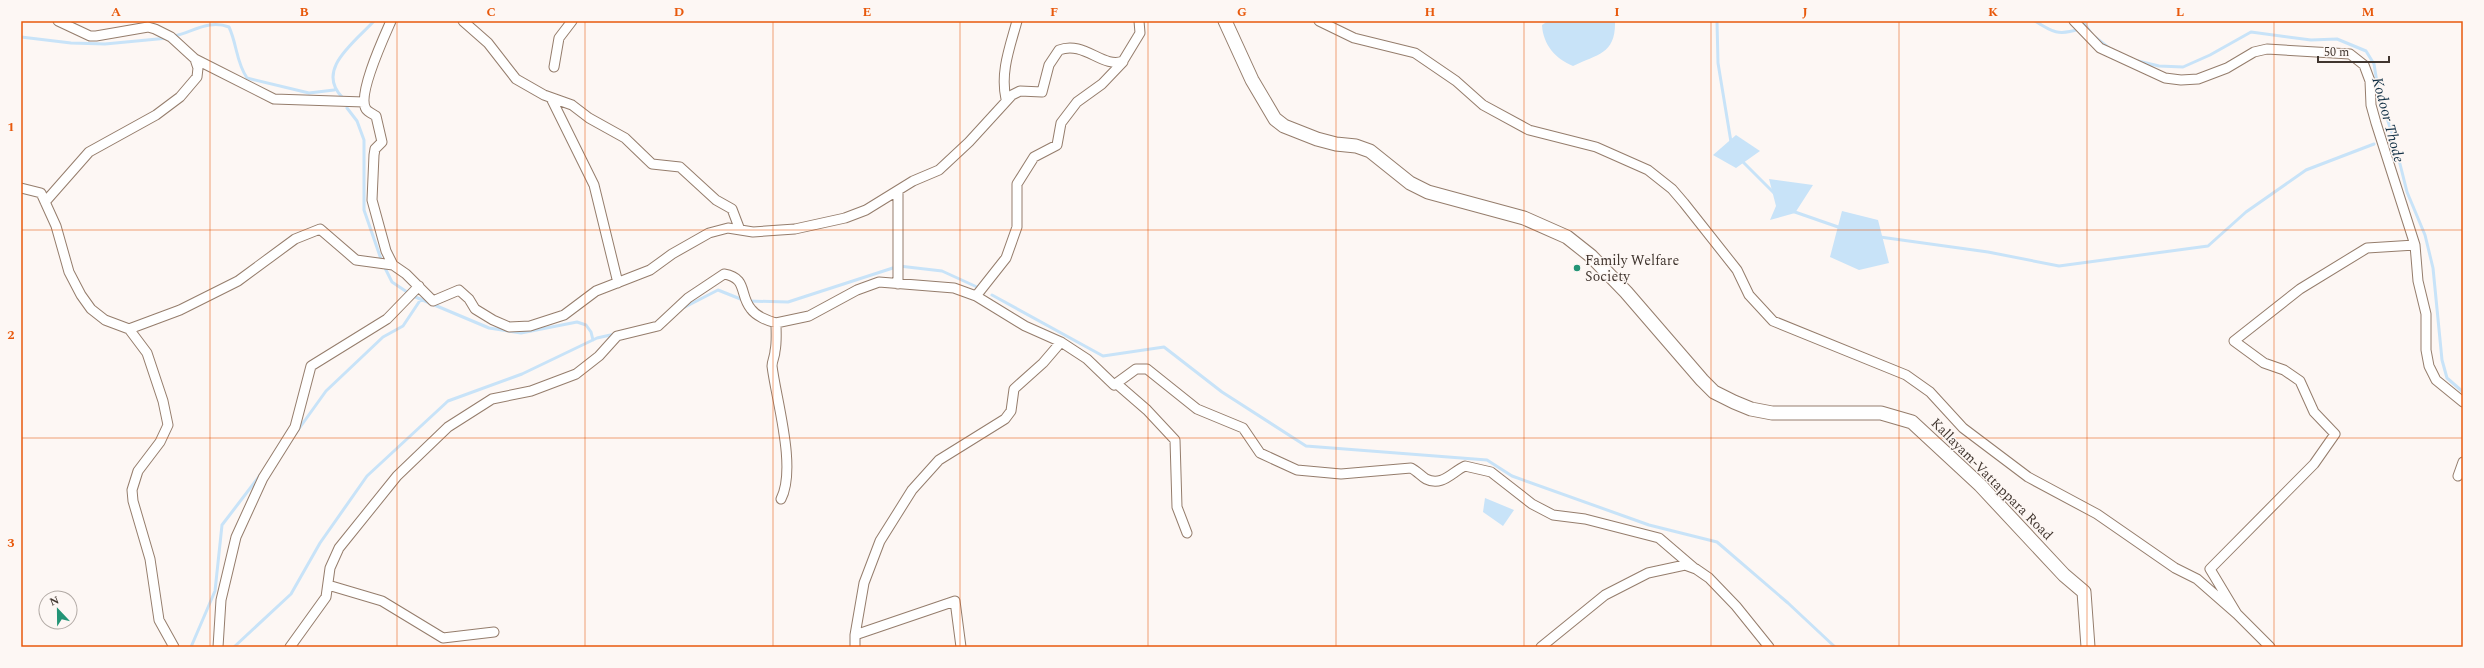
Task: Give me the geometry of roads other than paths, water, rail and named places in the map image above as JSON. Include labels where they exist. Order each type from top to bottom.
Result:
[{"type":"street","points":[[58,21],[90,36],[151,27],[167,34],[195,59],[274,99],[364,102]]},
{"type":"street","points":[[391,21],[365,89],[364,102],[366,109],[376,116],[379,122],[382,142],[375,149],[372,200],[386,251],[393,265],[420,286],[435,301],[459,290],[469,299],[473,307],[483,315],[509,327],[530,326],[564,315],[596,291],[650,270],[672,254],[709,232],[728,228],[769,232],[826,224],[866,210],[913,181],[939,170],[969,142],[1006,100],[1020,91],[1042,92],[1049,65],[1058,51],[1064,48],[1075,47],[1114,63],[1123,61]]},
{"type":"street","points":[[464,21],[488,43],[516,79],[551,98],[572,105],[589,118],[625,138],[652,164],[680,167],[716,200],[732,209],[740,230]]},
{"type":"street","points":[[554,67],[559,38],[572,21]]},
{"type":"street","points":[[1006,100],[1003,85],[1004,73],[1017,21]]},
{"type":"street","points":[[976,296],[1006,258],[1017,227],[1017,184],[1034,157],[1057,145],[1060,123],[1077,102],[1102,84],[1123,61],[1140,33],[1139,21]]},
{"type":"street","name":"Kallayam-Vattappara Road","points":[[1225,21],[1252,80],[1275,119],[1284,126],[1317,139],[1356,146],[1370,151],[1410,183],[1428,192],[1524,218],[1567,237],[1591,256],[1626,292],[1714,392],[1751,409],[1772,412],[1881,413],[1912,422],[1956,461],[2064,575],[2084,592],[2088,647]]},
{"type":"street","points":[[1319,21],[1354,38],[1415,53],[1456,81],[1484,105],[1529,130],[1596,147],[1648,170],[1672,189],[1684,203],[1737,270],[1749,294],[1773,321],[1906,375],[1930,392],[1962,428],[2028,477],[2097,514],[2175,568],[2197,579],[2237,614],[2270,647]]},
{"type":"street","points":[[2075,24],[2100,48],[2165,78],[2180,80],[2198,78],[2220,71],[2254,52],[2267,49],[2350,54],[2364,65],[2367,72],[2376,123],[2415,245],[2418,281],[2426,314],[2426,350],[2429,366],[2436,380],[2463,402]]},
{"type":"street","points":[[45,202],[88,152],[156,115],[180,97],[197,77],[198,68],[195,59]]},
{"type":"street","points":[[551,98],[594,185],[618,282]]},
{"type":"street","points":[[21,188],[41,193],[56,226],[69,272],[81,295],[91,309],[100,316],[129,329],[147,353],[163,401],[168,425],[160,442],[138,471],[132,490],[133,501],[150,560],[159,620],[174,647]]},
{"type":"street","points":[[898,191],[898,284]]},
{"type":"street","points":[[129,329],[180,310],[238,281],[295,239],[320,229],[356,260],[393,265]]},
{"type":"street","points":[[2237,614],[2210,569],[2314,464],[2335,434],[2314,412],[2300,381],[2284,370],[2264,362],[2234,341],[2300,289],[2367,248],[2415,245]]},
{"type":"street","points":[[290,647],[326,597],[330,568],[339,548],[397,476],[448,427],[492,399],[531,391],[576,374],[599,356],[617,336],[658,326],[688,298],[724,274],[734,277],[740,284],[751,309],[775,323],[809,316],[858,290],[879,282],[954,288],[976,296],[1025,326],[1061,342],[1087,359],[1113,384],[1117,384],[1147,410],[1175,440],[1177,506],[1186,533]]},
{"type":"street","points":[[218,647],[221,600],[236,537],[263,478],[295,427],[311,366],[387,319],[420,286]]},
{"type":"street","points":[[775,323],[776,350],[772,363],[781,408],[786,477],[785,492],[781,499]]},
{"type":"street","points":[[855,647],[855,635],[864,583],[880,541],[912,490],[939,460],[1005,419],[1010,411],[1014,389],[1043,363],[1061,342]]},
{"type":"street","points":[[1117,384],[1136,369],[1147,369],[1197,409],[1243,428],[1260,453],[1297,470],[1341,474],[1411,468],[1425,479],[1436,482],[1442,481],[1466,466],[1484,469],[1507,483],[1532,504],[1553,515],[1585,519],[1659,538],[1694,568],[1709,578],[1736,606],[1769,647]]},
{"type":"street","points":[[2458,476],[2463,462]]},
{"type":"street","points":[[1541,647],[1605,595],[1648,573],[1685,565],[1694,568]]},
{"type":"street","points":[[328,585],[382,601],[443,638],[494,632]]},
{"type":"street","points":[[855,635],[955,601],[961,647]]},
{"type":"water","points":[[1548,21],[1615,21],[1615,32],[1609,47],[1598,55],[1573,66],[1556,55],[1548,45],[1542,25]]},
{"type":"water","points":[[1736,135],[1760,151],[1736,168],[1713,155]]},
{"type":"water","points":[[1769,179],[1813,185],[1795,213],[1770,220],[1776,206]]},
{"type":"water","points":[[1842,211],[1878,220],[1889,263],[1859,270],[1830,257]]},
{"type":"water","points":[[1485,498],[1514,510],[1503,526],[1483,512]]},
{"type":"waterway","points":[[343,98],[335,88],[333,77],[335,67],[340,57],[348,47],[374,21]]},
{"type":"waterway","points":[[1717,21],[1718,63],[1731,142]]},
{"type":"waterway","points":[[2035,21],[2056,32],[2066,32],[2079,29]]},
{"type":"waterway","name":"Kodoor Thode","points":[[2083,21],[2091,33]]},
{"type":"waterway","points":[[174,36],[208,25],[215,24],[229,27],[243,72],[247,78],[309,93],[334,90]]},
{"type":"waterway","name":"Kodoor Thode","points":[[2138,61],[2159,66],[2183,67],[2210,55],[2251,32],[2311,40],[2337,39],[2366,51],[2374,64],[2379,95],[2393,136],[2407,192],[2425,235],[2433,268],[2442,360],[2447,378],[2463,392]]},
{"type":"waterway","points":[[21,37],[71,43],[105,44],[168,38]]},
{"type":"waterway","name":"Kodoor Thode","points":[[2095,37],[2109,48]]},
{"type":"waterway","points":[[347,108],[357,121],[364,140],[364,210],[382,262],[392,282],[413,296],[489,328],[521,333],[577,322],[586,325],[591,332],[593,340]]},
{"type":"waterway","points":[[1880,237],[1988,252],[2059,266],[2208,246],[2246,212],[2306,170],[2374,144]]},
{"type":"waterway","points":[[1741,160],[1774,193]]},
{"type":"waterway","points":[[1792,211],[1841,228]]},
{"type":"waterway","points":[[748,301],[788,302],[899,266],[942,271],[977,287]]},
{"type":"waterway","points":[[683,308],[718,290],[743,300]]},
{"type":"waterway","points":[[992,295],[1103,356],[1164,347],[1222,392],[1306,446],[1487,460],[1512,476],[1649,525],[1717,542],[1788,603],[1835,647]]},
{"type":"waterway","points":[[293,437],[326,391],[383,337],[403,326],[421,299]]},
{"type":"waterway","points":[[234,647],[291,594],[320,543],[367,476],[448,401],[522,374],[597,338],[615,334]]},
{"type":"waterway","points":[[191,647],[215,591],[222,525],[261,474]]},
{"type":"place","name":"Family Welfare Society","points":[[1577,268]]}]
